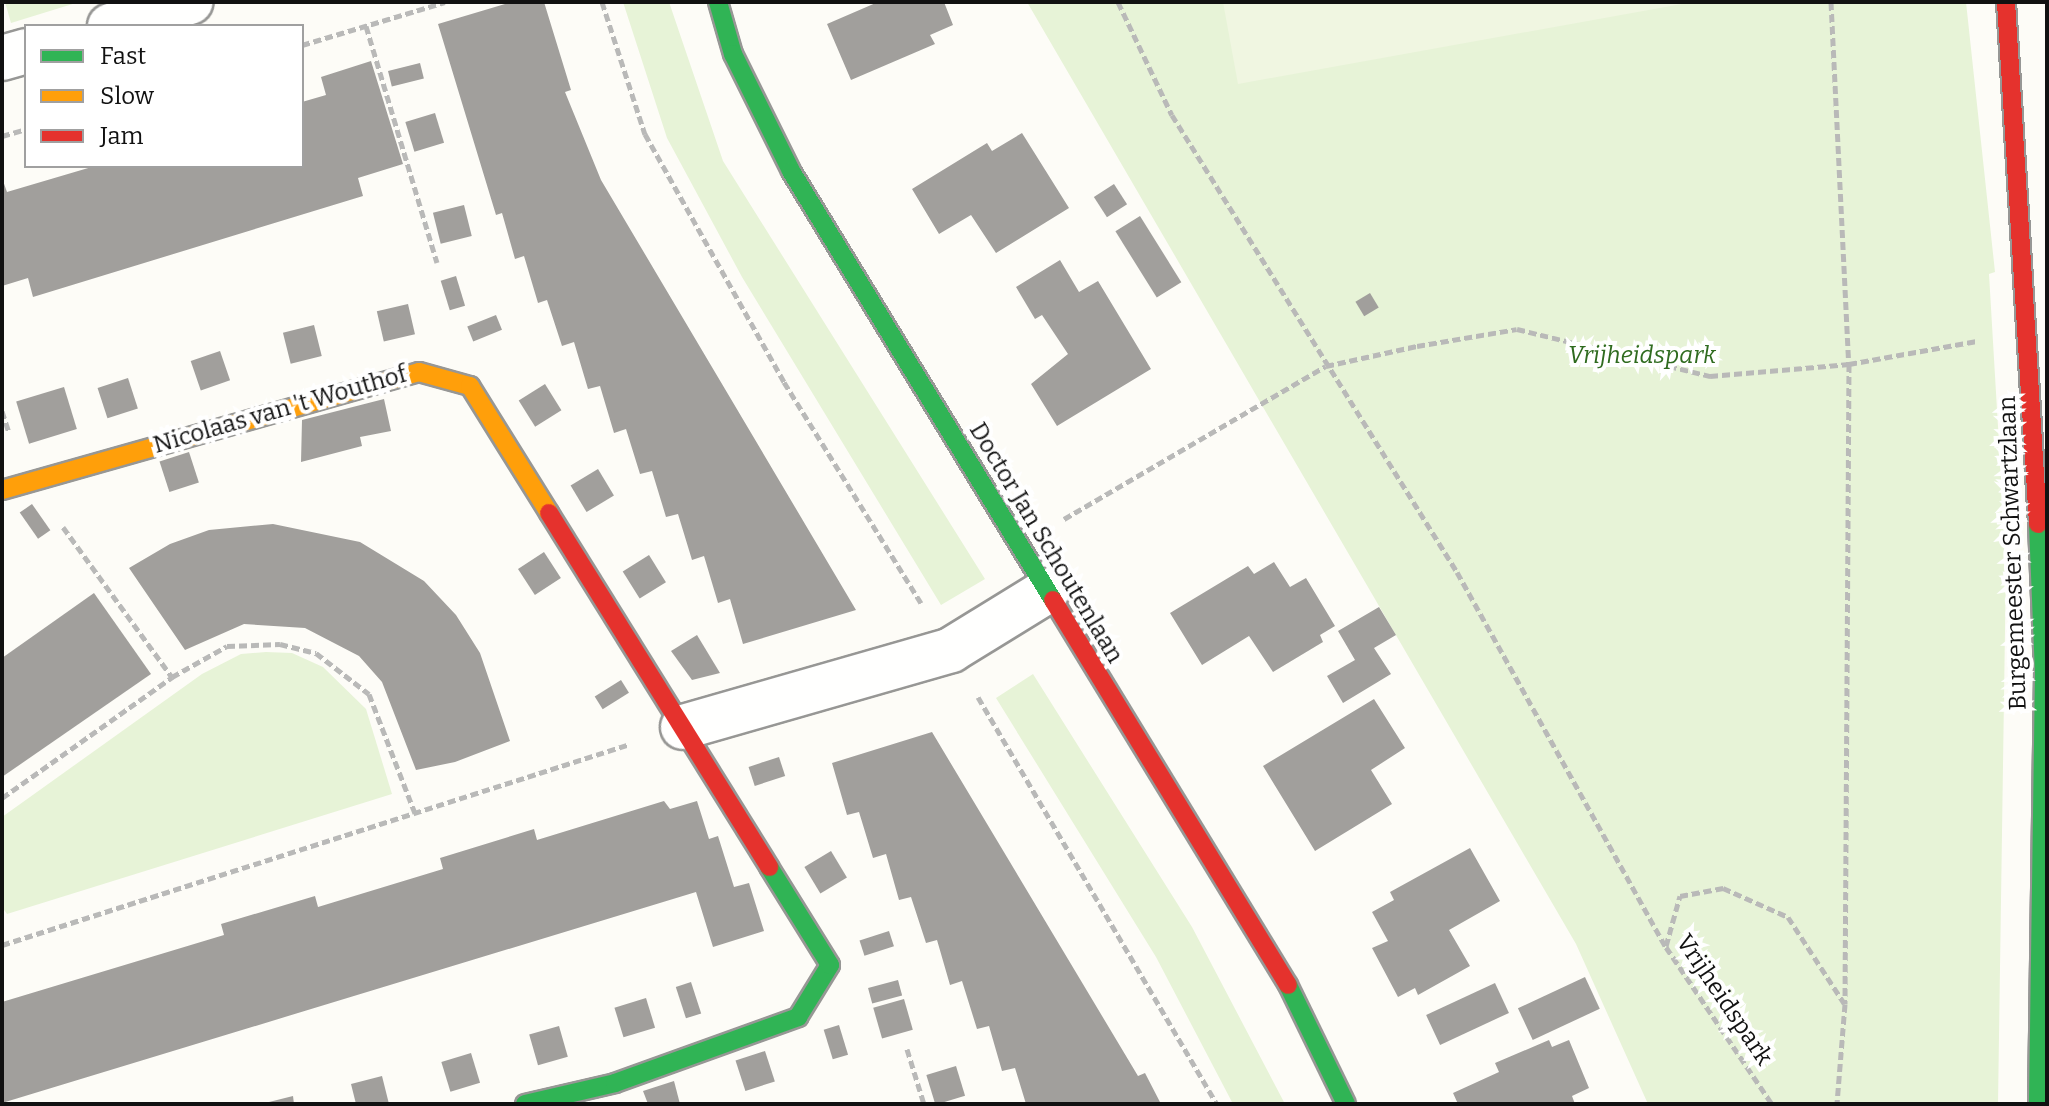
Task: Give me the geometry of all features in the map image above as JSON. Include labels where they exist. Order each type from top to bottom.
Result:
[{"type":"street","points":[[117,24],[190,2]]},
{"type":"street","name":"Doctor Jan Schoutenlaan","points":[[718,2],[733,54],[791,171],[1307,1017],[1346,1104]]},
{"type":"street","name":"Burgemeester Schwartzlaan","points":[[2006,2],[2035,308],[2044,673],[2038,1104]]},
{"type":"street","points":[[2,58],[24,52]]},
{"type":"street","name":"Nicolaas van 't Wouthof","points":[[2,490],[419,372],[470,386],[830,965],[798,1017],[615,1083],[525,1104]]},
{"type":"street","points":[[683,727],[951,650],[1047,591]]},
{"type":"path","points":[[304,44],[445,2]]},
{"type":"path","points":[[602,2],[645,134],[784,382],[951,650],[1217,1104]]},
{"type":"path","name":"Vrijheidspark","points":[[1118,2],[1172,115],[1457,572],[1666,947],[1772,1104]]},
{"type":"path","points":[[1831,2],[1849,364],[1845,1004],[1837,1104]]},
{"type":"path","points":[[366,26],[437,263]]},
{"type":"path","points":[[2,136],[24,130]]},
{"type":"path","points":[[1020,545],[1326,366],[1517,329],[1710,376],[1849,364],[2035,308]]},
{"type":"path","points":[[26,482],[96,568],[172,677]]},
{"type":"path","points":[[2,798],[172,677],[227,646],[280,644],[316,653],[369,694],[415,813]]},
{"type":"path","points":[[2,945],[683,727]]},
{"type":"path","points":[[1666,947],[1680,896],[1723,888],[1788,917],[1845,1004]]},
{"type":"path","points":[[907,1049],[924,1104]]},
{"type":"green space","points":[[5,2],[79,2],[11,23]]},
{"type":"green space","points":[[623,2],[669,2],[723,161],[985,579],[941,605],[742,277],[667,138]]},
{"type":"green space","name":"Vrijheidspark","points":[[1027,2],[1966,2],[1995,272],[1989,274],[2006,562],[1998,1104],[1648,1104],[1576,944]]},
{"type":"green space","points":[[1223,2],[1693,2],[1238,84]]},
{"type":"green space","points":[[292,653],[323,667],[366,709],[392,794],[7,914],[2,907],[2,817],[202,674],[241,654]]},
{"type":"green space","points":[[1033,674],[1192,927],[1285,1104],[1233,1104],[1156,957],[996,698]]},
{"type":"building","points":[[512,2],[544,2],[571,90],[565,92],[601,180],[856,610],[743,644],[730,599],[718,603],[704,556],[692,560],[678,514],[666,517],[652,471],[640,474],[626,429],[614,433],[600,386],[588,389],[574,342],[562,346],[547,300],[538,303],[524,256],[515,259],[502,213],[496,215],[438,24]]},
{"type":"building","points":[[878,2],[944,2],[953,25],[930,35],[935,44],[851,80],[827,24]]},
{"type":"building","points":[[371,61],[403,164],[358,178],[363,196],[33,297],[28,278],[2,286],[2,178],[7,192],[88,168],[304,168],[304,101],[326,95],[321,77]]},
{"type":"building","points":[[420,63],[424,79],[392,87],[388,71]]},
{"type":"building","points":[[435,113],[444,143],[414,152],[405,122]]},
{"type":"building","points":[[1022,133],[1069,208],[996,253],[971,215],[939,234],[912,189],[987,143],[992,151]]},
{"type":"building","points":[[1114,184],[1127,204],[1107,217],[1094,197]]},
{"type":"building","points":[[464,205],[472,236],[441,244],[433,213]]},
{"type":"building","points":[[1140,216],[1181,282],[1157,298],[1115,231]]},
{"type":"building","points":[[1060,260],[1079,292],[1098,281],[1151,369],[1057,426],[1031,384],[1068,354],[1042,315],[1035,319],[1016,287]]},
{"type":"building","points":[[456,276],[465,306],[450,310],[441,281]]},
{"type":"building","points":[[1370,293],[1379,308],[1364,316],[1355,302]]},
{"type":"building","points":[[408,304],[415,334],[384,341],[377,311]]},
{"type":"building","points":[[496,315],[502,330],[473,341],[467,327]]},
{"type":"building","points":[[314,325],[322,356],[291,364],[283,333]]},
{"type":"building","points":[[220,351],[230,380],[201,390],[191,361]]},
{"type":"building","points":[[128,378],[138,408],[107,418],[98,388]]},
{"type":"building","points":[[545,384],[561,410],[535,427],[519,400]]},
{"type":"building","points":[[64,387],[77,429],[29,444],[16,402]]},
{"type":"building","points":[[384,399],[391,431],[360,437],[362,446],[301,462],[302,420]]},
{"type":"building","points":[[189,452],[199,482],[169,492],[160,462]]},
{"type":"building","points":[[598,469],[614,496],[587,512],[571,485]]},
{"type":"building","points":[[32,504],[50,530],[38,539],[20,513]]},
{"type":"building","points":[[273,524],[360,542],[424,581],[456,615],[480,653],[510,741],[455,762],[416,770],[382,682],[359,656],[305,628],[244,624],[185,650],[129,568],[170,544],[209,530]]},
{"type":"building","points":[[544,552],[561,578],[535,595],[518,569]]},
{"type":"building","points":[[649,555],[666,582],[640,599],[623,571]]},
{"type":"building","points":[[1274,562],[1290,587],[1306,578],[1335,626],[1320,635],[1323,642],[1273,672],[1249,636],[1202,665],[1170,613],[1248,566],[1254,574]]},
{"type":"building","points":[[94,593],[151,674],[2,777],[2,658]]},
{"type":"building","points":[[1379,607],[1396,635],[1374,648],[1391,674],[1343,703],[1327,676],[1355,660],[1338,631]]},
{"type":"building","points":[[697,635],[720,673],[692,680],[671,651]]},
{"type":"building","points":[[621,680],[629,693],[603,709],[595,696]]},
{"type":"building","points":[[1374,699],[1405,748],[1371,770],[1392,804],[1315,851],[1263,766]]},
{"type":"building","points":[[932,732],[1138,1076],[1145,1073],[1161,1104],[1026,1104],[1015,1068],[1002,1071],[989,1026],[977,1029],[962,981],[950,985],[937,940],[926,943],[911,897],[899,900],[886,854],[873,858],[859,812],[847,815],[832,763]]},
{"type":"building","points":[[779,757],[785,776],[755,786],[749,767]]},
{"type":"building","points":[[664,801],[670,809],[697,801],[709,839],[718,836],[734,887],[749,883],[764,931],[713,947],[696,892],[2,1103],[2,1002],[224,935],[221,924],[315,896],[318,907],[443,869],[440,858],[534,829],[537,840]]},
{"type":"building","points":[[1470,848],[1500,901],[1449,930],[1470,966],[1418,995],[1415,988],[1398,997],[1372,948],[1388,941],[1372,912],[1394,900],[1390,892]]},
{"type":"building","points":[[831,851],[847,878],[820,894],[804,867]]},
{"type":"building","points":[[889,931],[894,946],[864,956],[860,941]]},
{"type":"building","points":[[1585,977],[1600,1009],[1533,1040],[1518,1008]]},
{"type":"building","points":[[898,980],[902,995],[872,1003],[868,988]]},
{"type":"building","points":[[691,982],[701,1013],[686,1018],[676,987]]},
{"type":"building","points":[[1495,983],[1509,1013],[1440,1045],[1426,1015]]},
{"type":"building","points":[[646,998],[655,1028],[624,1037],[614,1008]]},
{"type":"building","points":[[904,999],[913,1030],[882,1039],[873,1008]]},
{"type":"building","points":[[839,1025],[848,1055],[833,1059],[824,1030]]},
{"type":"building","points":[[559,1026],[568,1057],[538,1065],[529,1035]]},
{"type":"building","points":[[1549,1040],[1552,1047],[1569,1040],[1589,1088],[1572,1096],[1575,1104],[1458,1104],[1453,1093],[1499,1072],[1495,1063]]},
{"type":"building","points":[[765,1051],[775,1081],[745,1091],[736,1061]]},
{"type":"building","points":[[471,1053],[480,1083],[450,1092],[441,1062]]},
{"type":"building","points":[[956,1066],[965,1096],[935,1104],[926,1075]]},
{"type":"building","points":[[382,1076],[389,1104],[356,1104],[351,1084]]},
{"type":"building","points":[[674,1081],[680,1104],[648,1104],[643,1091]]},
{"type":"building","points":[[293,1096],[294,1104],[265,1104],[265,1103]]},
{"type":"traffic: fast","points":[[718,2],[733,54],[791,171],[1053,600]]},
{"type":"traffic: fast","points":[[2038,524],[2044,673],[2038,1104]]},
{"type":"traffic: fast","points":[[525,1104],[615,1083],[798,1017],[830,965],[769,867]]},
{"type":"traffic: fast","points":[[1288,985],[1346,1104]]},
{"type":"traffic: slow","points":[[2,490],[419,372],[470,386],[549,513]]},
{"type":"traffic: jam","points":[[2006,2],[2038,524]]},
{"type":"traffic: jam","points":[[549,513],[769,867]]},
{"type":"traffic: jam","points":[[1053,600],[1288,985]]}]
